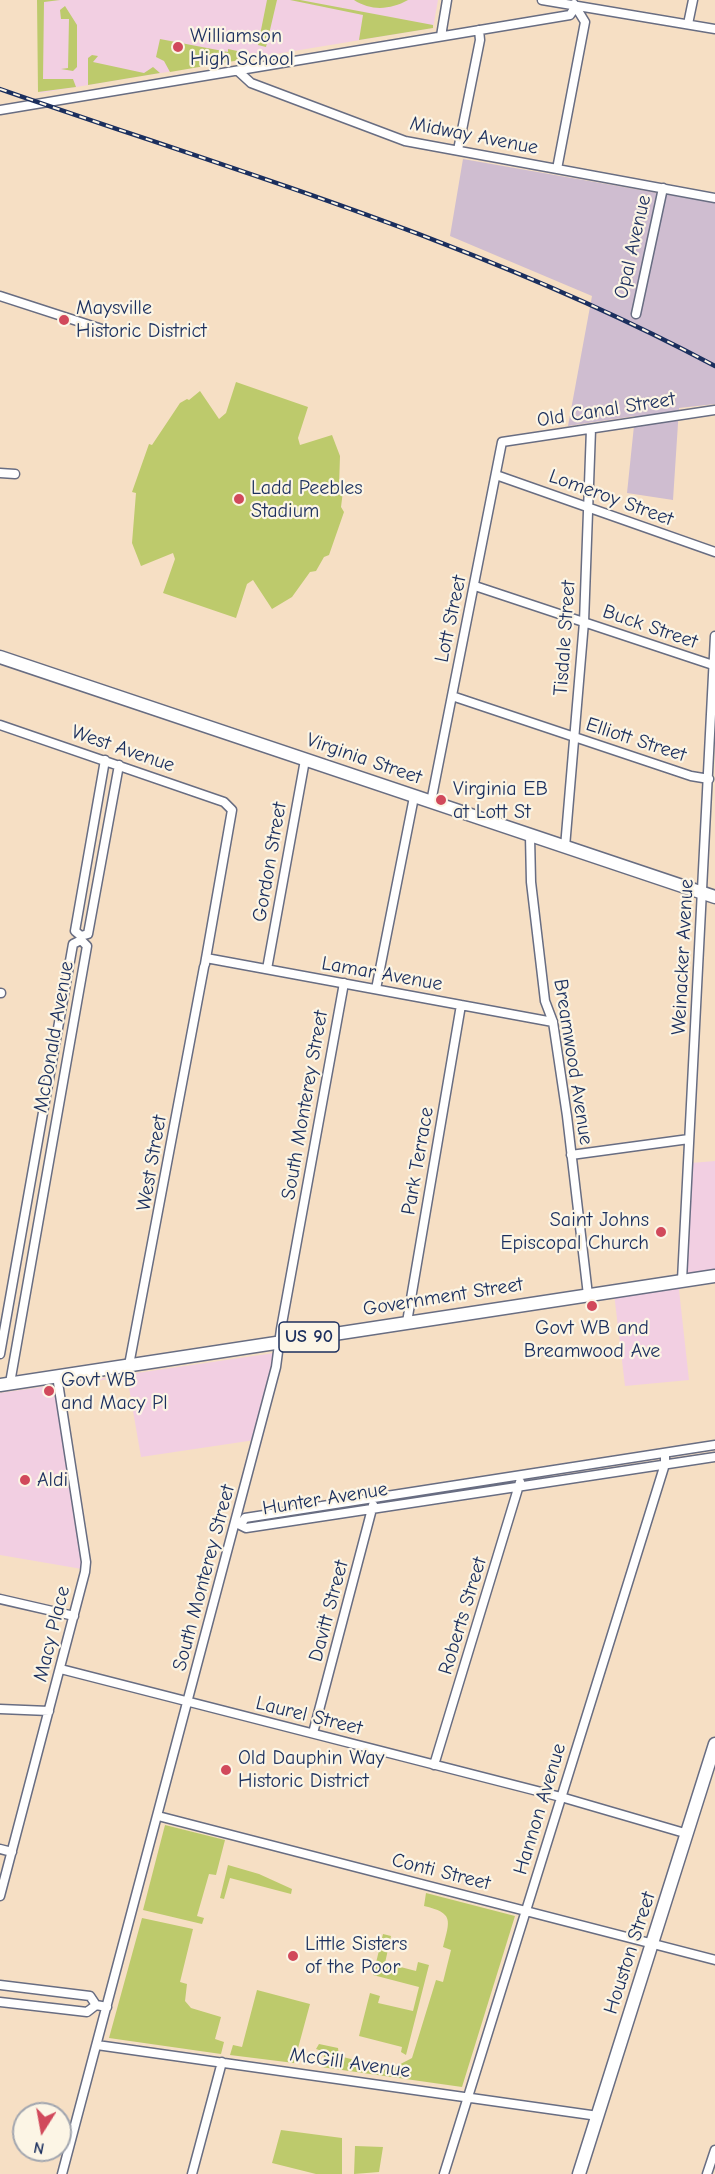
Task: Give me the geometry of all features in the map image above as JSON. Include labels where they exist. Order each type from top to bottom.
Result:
[{"type":"street","points":[[441,36],[447,0]]},
{"type":"street","points":[[542,0],[574,3],[715,29]]},
{"type":"street","points":[[688,24],[693,0]]},
{"type":"street","points":[[0,110],[570,15],[574,3]]},
{"type":"street","points":[[557,169],[585,22],[574,3]]},
{"type":"street","points":[[458,150],[480,39],[479,30]]},
{"type":"street","name":"Midway Avenue","points":[[238,71],[251,83],[405,141],[715,198]]},
{"type":"street","name":"Opal Avenue","points":[[636,314],[663,188]]},
{"type":"street","points":[[0,296],[111,332]]},
{"type":"street","name":"Old Canal Street","points":[[502,442],[715,410]]},
{"type":"street","name":"Tisdale Street","points":[[565,847],[584,622],[591,429]]},
{"type":"street","name":"Lott Street","points":[[430,802],[502,442]]},
{"type":"street","points":[[0,473],[15,474]]},
{"type":"street","name":"Lomeroy Street","points":[[496,475],[715,552]]},
{"type":"street","name":"Buck Street","points":[[474,586],[713,665]]},
{"type":"street","name":"Weinacker Avenue","points":[[682,1280],[689,1139],[709,896],[709,779],[715,636]]},
{"type":"street","name":"Virginia Street","points":[[0,657],[709,896]]},
{"type":"street","name":"Elliott Street","points":[[452,696],[709,779]]},
{"type":"street","name":"West Avenue","points":[[0,725],[224,802],[232,810]]},
{"type":"street","name":"McDonald Avenue","points":[[105,760],[75,932],[81,936],[88,934],[119,765]]},
{"type":"street","name":"Gordon Street","points":[[267,969],[305,760]]},
{"type":"street","points":[[376,989],[414,796]]},
{"type":"street","name":"West Street","points":[[129,1365],[232,810]]},
{"type":"street","name":"Breamwood Avenue","points":[[530,836],[531,882],[545,1001],[553,1022],[588,1295]]},
{"type":"street","name":"McDonald Avenue","points":[[0,1354],[73,944],[81,940],[87,946],[5,1384]]},
{"type":"street","name":"Lamar Avenue","points":[[205,963],[267,969],[553,1022]]},
{"type":"street","name":"South Monterey Street","points":[[62,2174],[238,1524],[276,1367],[344,983]]},
{"type":"street","name":"Park Terrace","points":[[407,1322],[461,1005]]},
{"type":"street","points":[[571,1155],[689,1139]]},
{"type":"street","name":"Government Street","points":[[5,1384],[715,1276]]},
{"type":"street","name":"Macy Place","points":[[0,1896],[61,1669],[86,1562],[57,1376]]},
{"type":"street","name":"Hunter Avenue","points":[[715,1445],[245,1518],[238,1524],[246,1528],[715,1457]]},
{"type":"street","name":"Hannon Avenue","points":[[444,2174],[665,1464],[665,1453]]},
{"type":"street","name":"Roberts Street","points":[[434,1765],[520,1486],[520,1475]]},
{"type":"street","name":"Davitt Street","points":[[313,1733],[373,1509],[373,1497]]},
{"type":"street","points":[[0,1599],[74,1616]]},
{"type":"street","name":"Laurel Street","points":[[61,1669],[561,1797],[688,1834]]},
{"type":"street","points":[[0,1709],[49,1711]]},
{"type":"street","name":"Houston Street","points":[[579,2174],[654,1943],[715,1744]]},
{"type":"street","name":"Conti Street","points":[[158,1816],[715,1960]]},
{"type":"street","points":[[0,1849],[12,1852]]},
{"type":"street","points":[[0,1985],[90,1996],[96,2005],[107,2007]]},
{"type":"street","points":[[0,2002],[87,2012],[96,2005]]},
{"type":"street","name":"McGill Avenue","points":[[97,2045],[598,2116]]},
{"type":"street","points":[[192,2174],[222,2062]]},
{"type":"street","points":[[707,2174],[715,2150]]},
{"type":"shaded area","name":"Williamson High School","points":[[38,0],[438,0],[433,28],[40,93]]},
{"type":"shaded area","points":[[463,159],[715,203],[715,404],[679,408],[673,500],[627,493],[635,416],[568,426],[592,296],[450,236]]},
{"type":"shaded area","points":[[715,1161],[715,1271],[692,1275],[679,1290],[689,1380],[625,1386],[613,1285],[686,1275],[691,1163]]},
{"type":"shaded area","points":[[274,1353],[255,1440],[141,1457],[127,1376],[55,1388],[82,1569],[0,1555],[0,1393]]},
{"type":"green space","points":[[37,0],[60,0],[44,2],[43,79],[73,79],[76,87],[38,92]]},
{"type":"green space","points":[[267,0],[277,0],[266,47],[258,45]]},
{"type":"green space","points":[[290,0],[433,25],[433,28],[359,40],[363,15]]},
{"type":"green space","points":[[354,0],[408,0],[381,8],[360,4]]},
{"type":"green space","points":[[65,6],[77,25],[77,67],[73,71],[61,69],[68,68],[69,19],[61,19],[60,10]]},
{"type":"green space","points":[[160,39],[228,52],[228,49],[242,52],[240,60],[170,72],[164,61],[156,57]]},
{"type":"green space","points":[[92,55],[98,56],[93,62],[144,73],[153,67],[160,73],[88,85],[88,58]]},
{"type":"green space","name":"Ladd Peebles Stadium","points":[[236,382],[308,407],[298,438],[300,445],[332,435],[340,456],[339,487],[343,491],[341,507],[344,512],[329,555],[324,557],[316,571],[310,572],[292,597],[272,609],[253,580],[247,584],[236,618],[163,593],[175,559],[173,553],[141,566],[132,543],[136,493],[132,492],[149,444],[152,445],[180,403],[189,400],[200,391],[219,419],[226,413]]},
{"type":"green space","points":[[165,1825],[225,1840],[216,1875],[209,1874],[197,1916],[204,1918],[202,1924],[143,1910]]},
{"type":"green space","points":[[228,1865],[259,1874],[292,1889],[291,1894],[230,1878],[224,1899],[220,1898]]},
{"type":"green space","points":[[426,1893],[515,1916],[462,2087],[321,2067],[325,2052],[316,2049],[319,2044],[338,2048],[339,2056],[391,2069],[412,2058],[436,1980],[443,1982],[451,1950],[443,1947],[447,1919],[441,1912],[424,1906]]},
{"type":"green space","points":[[142,1918],[193,1929],[180,1982],[187,1984],[185,2001],[191,2008],[221,2017],[215,2039],[224,2042],[221,2054],[109,2038]]},
{"type":"green space","points":[[383,1934],[391,1936],[385,1963],[416,1971],[418,1962],[429,1965],[406,2055],[401,2052],[402,2047],[359,2036],[370,1993],[380,1996],[378,2003],[413,2011],[419,1987],[373,1975]]},
{"type":"green space","points":[[257,1990],[310,2004],[294,2063],[230,2055],[233,2045],[242,2047]]},
{"type":"green space","points":[[281,2130],[342,2138],[342,2174],[316,2174],[272,2163]]},
{"type":"green space","points":[[355,2146],[383,2147],[379,2172],[354,2174]]},
{"type":"railway","points":[[0,89],[273,182],[453,247],[542,283],[715,366]]},
{"type":"place","name":"Williamson High School","points":[[178,47]]},
{"type":"place","name":"Maysville Historic District","points":[[64,320]]},
{"type":"place","name":"Ladd Peebles Stadium","points":[[239,499]]},
{"type":"place","name":"Virginia EB at Lott St","points":[[441,800]]},
{"type":"place","name":"Saint Johns Episcopal Church","points":[[661,1232]]},
{"type":"place","name":"Govt WB and Breamwood Ave","points":[[592,1306]]},
{"type":"place","name":"Govt WB and Macy Pl","points":[[49,1391]]},
{"type":"place","name":"Aldi","points":[[25,1480]]},
{"type":"place","name":"Old Dauphin Way Historic District","points":[[226,1770]]},
{"type":"place","name":"Little Sisters of the Poor","points":[[293,1956]]}]
